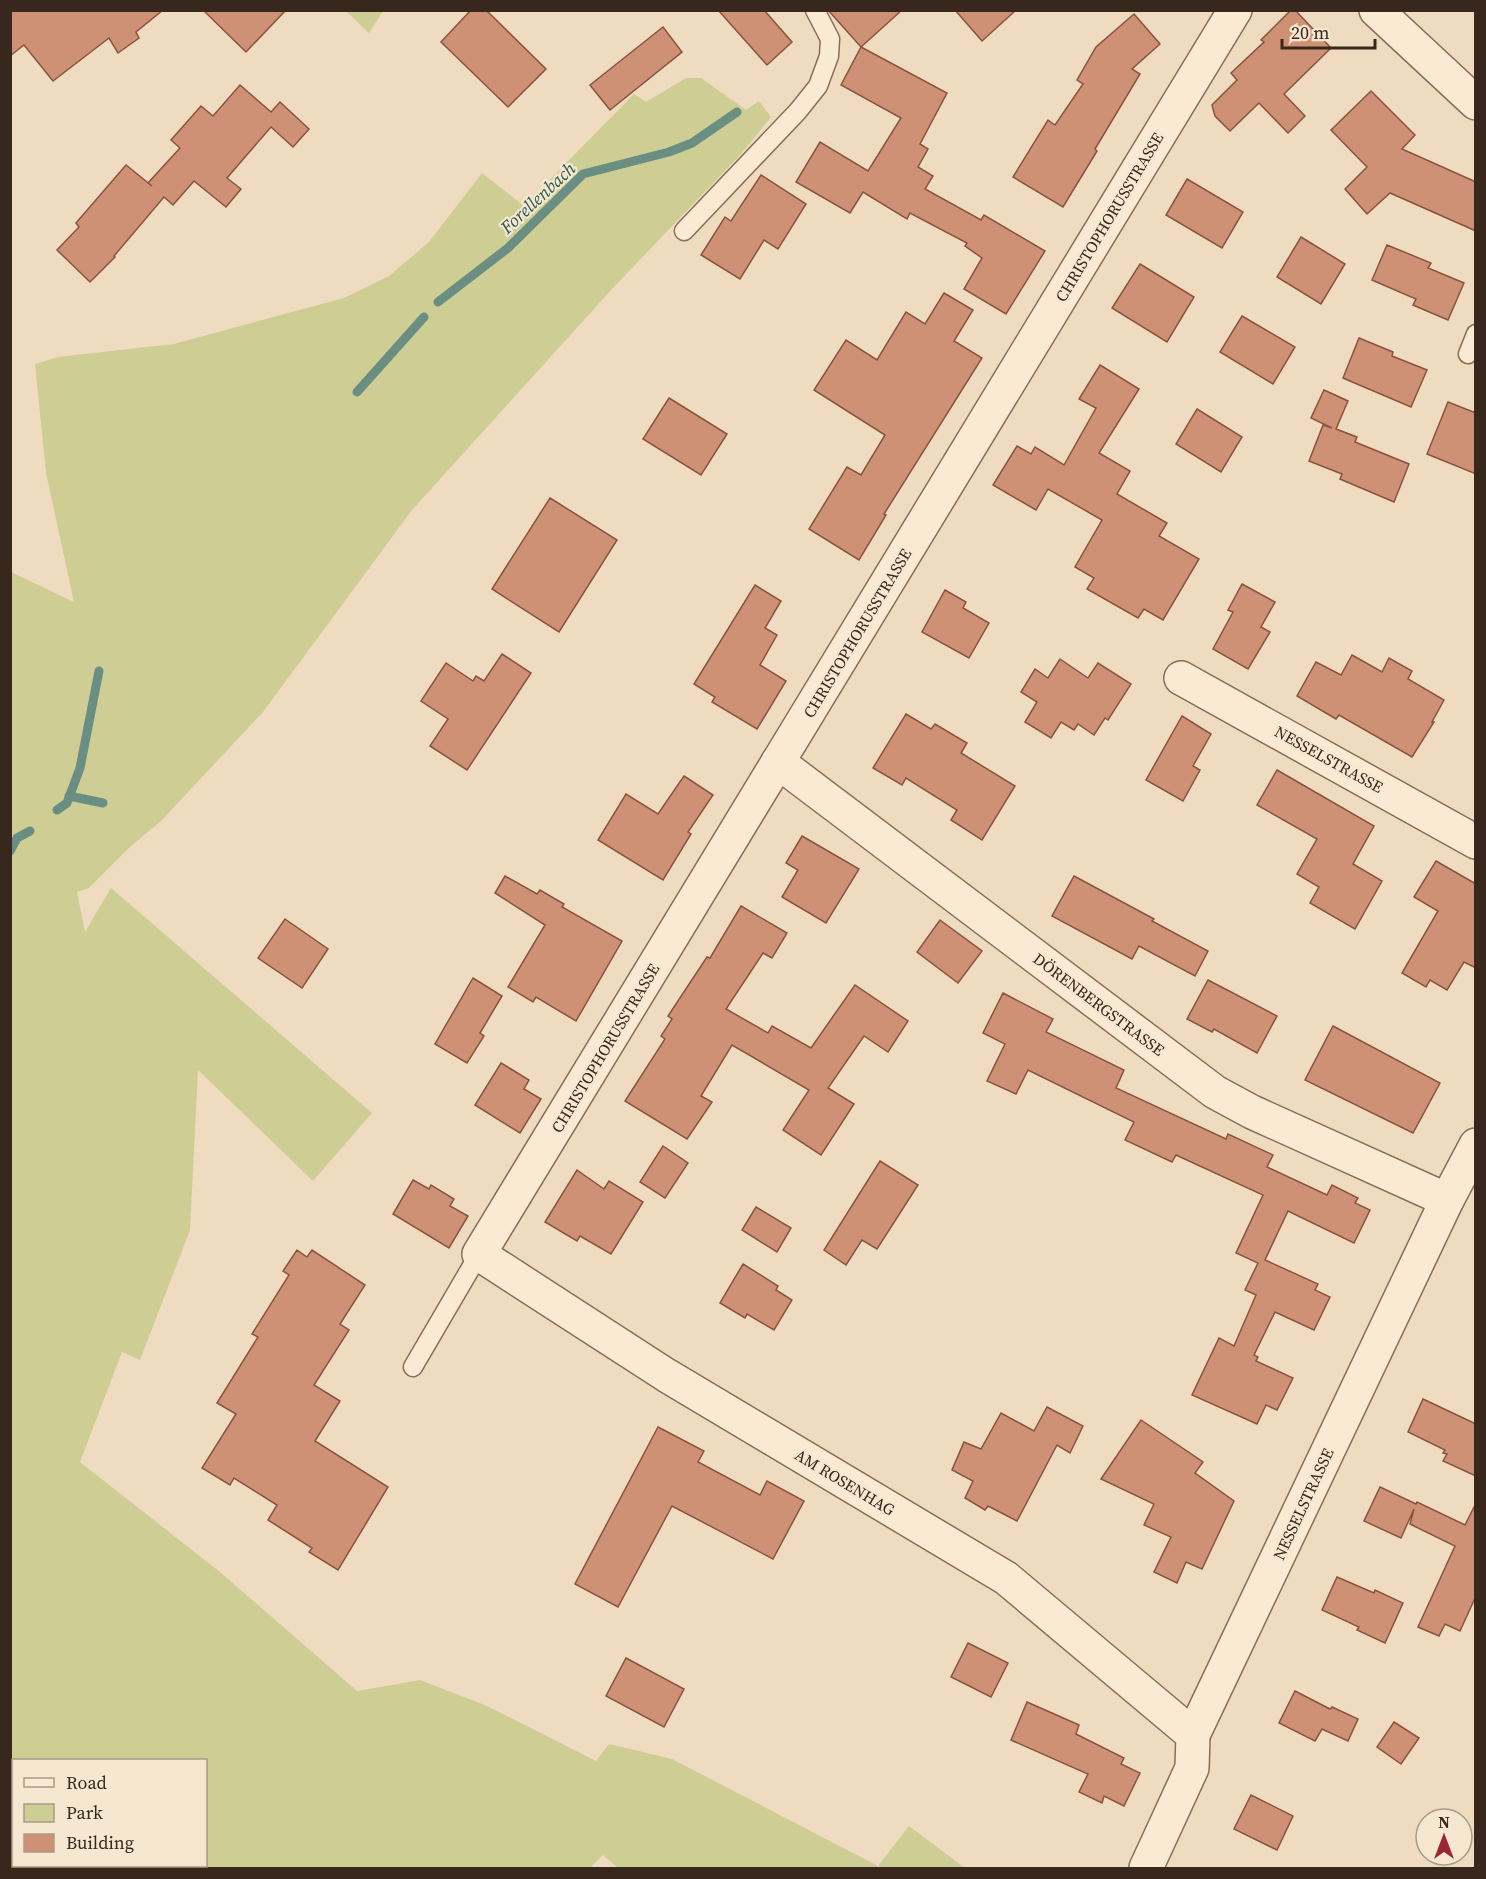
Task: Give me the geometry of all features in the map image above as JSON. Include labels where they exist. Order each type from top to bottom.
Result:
[{"type":"street","name":"CHRISTOPHORUSSTRASSE","points":[[479,1254],[1235,10]]},
{"type":"street","points":[[1376,10],[1476,103]]},
{"type":"street","name":"NESSELSTRASSE","points":[[1181,678],[1476,842]]},
{"type":"street","name":"DÖRENBERGSTRASSE","points":[[778,762],[1215,1092],[1252,1112],[1447,1200]]},
{"type":"street","name":"NESSELSTRASSE","points":[[1146,1869],[1192,1768],[1193,1735],[1447,1200],[1476,1145]]},
{"type":"street","name":"AM ROSENHAG","points":[[479,1254],[666,1375],[1006,1578],[1193,1735]]},
{"type":"lane","points":[[684,231],[798,111],[818,86],[829,56],[830,39],[815,10]]},
{"type":"lane","points":[[1467,354],[1476,334]]},
{"type":"lane","points":[[413,1367],[479,1254]]},
{"type":"green space","points":[[346,11],[383,11],[369,33]]},
{"type":"green space","points":[[686,78],[701,78],[746,110],[759,101],[771,117],[741,154],[612,289],[412,510],[263,712],[161,821],[131,846],[89,888],[77,892],[85,932],[111,888],[372,1113],[313,1181],[198,1070],[190,1230],[140,1360],[122,1352],[80,1462],[220,1572],[357,1691],[420,1680],[487,1706],[596,1761],[609,1744],[672,1759],[878,1866],[876,1868],[618,1868],[603,1855],[590,1868],[11,1868],[11,572],[74,602],[46,473],[35,364],[58,357],[174,344],[344,298],[389,276],[429,242],[482,173],[524,206],[634,94],[646,102]]},
{"type":"green space","points":[[909,1826],[965,1868],[881,1868],[878,1866]]},
{"type":"building","points":[[10,10],[163,10],[136,32],[139,38],[118,53],[109,38],[53,81],[24,45],[10,56]]},
{"type":"building","points":[[203,10],[286,10],[246,52]]},
{"type":"building","points":[[471,10],[486,10],[546,69],[508,107],[441,42]]},
{"type":"building","points":[[718,10],[764,10],[792,42],[767,65]]},
{"type":"building","points":[[828,10],[902,10],[861,47]]},
{"type":"building","points":[[955,10],[1016,10],[982,41]]},
{"type":"building","points":[[1291,10],[1295,10],[1331,48],[1284,94],[1305,116],[1288,133],[1259,103],[1230,131],[1215,116],[1212,105],[1237,80],[1231,73],[1264,42],[1261,40]]},
{"type":"building","points":[[1134,14],[1160,44],[1132,69],[1140,74],[1063,207],[1013,177],[1048,120],[1055,125],[1083,84],[1077,80],[1096,47]]},
{"type":"building","points":[[663,27],[682,52],[610,110],[590,85]]},
{"type":"building","points":[[861,47],[947,93],[920,144],[928,149],[918,167],[933,176],[925,189],[981,220],[984,215],[1045,251],[1006,314],[964,289],[982,258],[965,246],[967,243],[910,213],[907,219],[863,192],[850,213],[796,182],[820,142],[868,171],[901,118],[841,85]]},
{"type":"building","points":[[240,85],[271,112],[280,102],[309,129],[293,147],[271,127],[227,178],[241,189],[226,207],[194,181],[173,205],[164,197],[115,257],[90,282],[57,250],[79,227],[76,223],[126,165],[148,183],[180,148],[171,140],[201,106],[213,116]]},
{"type":"building","points":[[1371,91],[1415,135],[1402,149],[1476,182],[1476,231],[1390,193],[1367,214],[1345,189],[1367,167],[1331,130]]},
{"type":"building","points":[[761,175],[806,204],[778,249],[764,240],[740,279],[701,255],[725,217],[731,221]]},
{"type":"building","points":[[1187,179],[1243,212],[1222,248],[1166,215]]},
{"type":"building","points":[[1301,237],[1345,264],[1321,304],[1277,277]]},
{"type":"building","points":[[1387,245],[1431,263],[1428,268],[1464,283],[1448,320],[1413,305],[1416,299],[1372,280]]},
{"type":"building","points":[[1140,264],[1194,297],[1167,342],[1112,308]]},
{"type":"building","points":[[944,293],[973,310],[954,341],[982,358],[884,514],[886,515],[859,560],[809,529],[847,467],[861,475],[885,435],[814,390],[846,340],[877,360],[906,312],[925,324]]},
{"type":"building","points":[[1242,316],[1295,347],[1273,384],[1220,352]]},
{"type":"building","points":[[1359,338],[1393,352],[1392,356],[1427,370],[1411,407],[1343,378]]},
{"type":"building","points":[[1100,365],[1139,389],[1099,453],[1130,471],[1117,494],[1167,523],[1159,536],[1199,559],[1163,620],[1144,609],[1138,618],[1087,589],[1094,578],[1075,567],[1102,520],[1048,489],[1036,510],[993,485],[1017,446],[1031,454],[1035,447],[1064,465],[1096,408],[1079,399]]},
{"type":"building","points":[[1324,390],[1348,401],[1336,429],[1357,437],[1355,442],[1409,464],[1394,502],[1340,479],[1342,474],[1309,461],[1323,425],[1332,428],[1311,418]]},
{"type":"building","points":[[669,398],[727,434],[701,475],[643,439]]},
{"type":"building","points":[[1448,402],[1476,413],[1476,474],[1427,454]]},
{"type":"building","points":[[1197,409],[1242,437],[1221,472],[1176,444]]},
{"type":"building","points":[[550,498],[617,540],[559,632],[492,589]]},
{"type":"building","points":[[1242,584],[1275,602],[1261,627],[1270,632],[1248,669],[1213,649],[1233,612],[1228,610]]},
{"type":"building","points":[[755,585],[781,601],[765,628],[777,635],[760,665],[786,681],[757,729],[712,702],[715,697],[694,684]]},
{"type":"building","points":[[945,590],[966,602],[963,608],[989,623],[969,658],[922,632]]},
{"type":"building","points":[[502,654],[531,673],[467,770],[430,746],[448,719],[421,701],[446,663],[473,681],[476,676],[484,681]]},
{"type":"building","points":[[1352,655],[1382,672],[1389,658],[1412,671],[1408,679],[1444,700],[1432,722],[1434,722],[1412,757],[1339,715],[1336,719],[1297,696],[1316,662],[1341,675]]},
{"type":"building","points":[[1060,659],[1088,678],[1098,663],[1131,684],[1108,720],[1105,718],[1094,735],[1078,724],[1074,730],[1061,722],[1051,738],[1025,722],[1037,702],[1021,692],[1035,669],[1048,678]]},
{"type":"building","points":[[906,714],[931,729],[935,724],[967,743],[961,753],[1015,786],[982,840],[951,820],[957,810],[906,778],[902,785],[873,768]]},
{"type":"building","points":[[1182,716],[1211,734],[1193,766],[1200,770],[1183,801],[1146,780]]},
{"type":"building","points":[[1277,770],[1374,826],[1353,864],[1382,881],[1355,929],[1310,903],[1319,887],[1297,874],[1317,839],[1257,805]]},
{"type":"building","points":[[684,776],[713,795],[688,832],[691,834],[663,880],[598,840],[626,794],[658,814]]},
{"type":"building","points":[[802,836],[859,869],[826,923],[782,897],[798,870],[786,863]]},
{"type":"building","points":[[1436,861],[1476,884],[1476,968],[1464,962],[1447,990],[1430,980],[1426,987],[1402,973],[1438,911],[1414,897]]},
{"type":"building","points":[[505,876],[537,894],[540,890],[564,904],[562,907],[622,941],[576,1021],[536,997],[533,1002],[508,987],[545,925],[495,893]]},
{"type":"building","points":[[1074,876],[1208,951],[1195,976],[1139,946],[1132,959],[1052,916]]},
{"type":"building","points":[[741,906],[787,933],[772,958],[763,953],[726,1009],[768,1033],[772,1026],[811,1048],[855,985],[908,1021],[888,1052],[864,1036],[828,1088],[854,1104],[821,1155],[783,1130],[809,1090],[732,1045],[701,1096],[712,1102],[687,1139],[625,1101],[665,1039],[661,1036],[672,1019],[668,1016],[707,957],[710,958]]},
{"type":"building","points":[[285,919],[328,949],[302,988],[258,958]]},
{"type":"building","points":[[940,920],[982,951],[958,983],[917,952]]},
{"type":"building","points":[[473,978],[502,996],[480,1033],[484,1036],[467,1063],[435,1044]]},
{"type":"building","points":[[1208,980],[1277,1016],[1257,1053],[1214,1029],[1212,1032],[1187,1019]]},
{"type":"building","points":[[1003,993],[1053,1019],[1046,1032],[1124,1070],[1116,1088],[1226,1139],[1228,1134],[1273,1155],[1267,1167],[1327,1195],[1332,1185],[1358,1198],[1355,1203],[1370,1210],[1354,1243],[1288,1211],[1265,1260],[1318,1284],[1315,1290],[1330,1297],[1314,1330],[1275,1312],[1254,1355],[1258,1357],[1256,1361],[1293,1378],[1277,1410],[1266,1405],[1257,1424],[1192,1395],[1219,1338],[1234,1346],[1256,1295],[1245,1290],[1258,1263],[1236,1253],[1263,1195],[1176,1155],[1172,1162],[1125,1140],[1134,1122],[1028,1070],[1016,1094],[987,1081],[1005,1044],[983,1033]]},
{"type":"building","points":[[1333,1026],[1440,1083],[1413,1133],[1305,1080]]},
{"type":"building","points":[[501,1063],[529,1080],[524,1089],[541,1099],[520,1133],[475,1105]]},
{"type":"building","points":[[663,1146],[688,1163],[665,1198],[640,1182]]},
{"type":"building","points":[[880,1161],[918,1185],[877,1249],[862,1240],[846,1265],[824,1250]]},
{"type":"building","points":[[577,1170],[604,1189],[609,1181],[643,1202],[611,1254],[580,1236],[577,1241],[545,1222]]},
{"type":"building","points":[[413,1180],[429,1189],[431,1185],[454,1199],[450,1206],[468,1216],[449,1248],[393,1214]]},
{"type":"building","points":[[756,1207],[791,1228],[777,1252],[742,1230]]},
{"type":"building","points":[[297,1250],[307,1257],[312,1250],[365,1285],[340,1324],[349,1330],[314,1385],[340,1401],[315,1441],[388,1487],[338,1570],[309,1552],[312,1548],[268,1520],[277,1505],[234,1478],[230,1485],[202,1468],[236,1414],[217,1403],[258,1337],[252,1334],[289,1275],[283,1271]]},
{"type":"building","points":[[743,1264],[778,1286],[776,1290],[792,1300],[774,1330],[747,1314],[745,1318],[720,1303]]},
{"type":"building","points":[[1423,1399],[1476,1424],[1476,1476],[1443,1461],[1447,1454],[1443,1453],[1445,1450],[1408,1432]]},
{"type":"building","points":[[1047,1407],[1083,1426],[1070,1453],[1057,1445],[1017,1521],[988,1506],[985,1510],[965,1498],[973,1481],[952,1470],[964,1442],[981,1449],[1001,1413],[1034,1431]]},
{"type":"building","points":[[1141,1420],[1203,1462],[1195,1473],[1234,1501],[1202,1569],[1186,1562],[1177,1583],[1154,1572],[1171,1537],[1144,1525],[1154,1504],[1101,1479]]},
{"type":"building","points":[[658,1427],[704,1451],[698,1462],[760,1495],[767,1481],[804,1501],[773,1559],[672,1506],[618,1607],[575,1584]]},
{"type":"building","points":[[1380,1487],[1465,1525],[1476,1503],[1476,1596],[1460,1631],[1445,1624],[1439,1636],[1418,1627],[1455,1546],[1410,1524],[1414,1509],[1401,1538],[1364,1521]]},
{"type":"building","points":[[1337,1577],[1374,1593],[1375,1590],[1403,1603],[1385,1643],[1357,1630],[1359,1627],[1322,1610]]},
{"type":"building","points":[[968,1643],[1008,1663],[991,1697],[951,1677]]},
{"type":"building","points":[[626,1658],[684,1689],[664,1727],[606,1696]]},
{"type":"building","points":[[1295,1691],[1330,1709],[1332,1707],[1358,1719],[1348,1741],[1322,1729],[1315,1741],[1279,1723]]},
{"type":"building","points":[[1027,1702],[1079,1725],[1076,1734],[1124,1758],[1121,1764],[1140,1773],[1124,1806],[1104,1796],[1102,1803],[1079,1792],[1088,1774],[1011,1740]]},
{"type":"building","points":[[1394,1722],[1419,1738],[1401,1764],[1377,1747]]},
{"type":"building","points":[[1251,1795],[1293,1816],[1277,1850],[1234,1829]]},
{"type":"waterway","name":"Forellenbach","points":[[438,302],[508,248],[583,174],[669,152],[692,143],[737,112]]},
{"type":"waterway","name":"Forellenbach","points":[[357,392],[424,317]]},
{"type":"waterway","name":"Forellenbach","points":[[57,810],[67,803],[80,768],[99,671]]},
{"type":"waterway","points":[[69,796],[103,803]]},
{"type":"waterway","name":"Forellenbach","points":[[10,851],[17,838],[30,831]]}]
